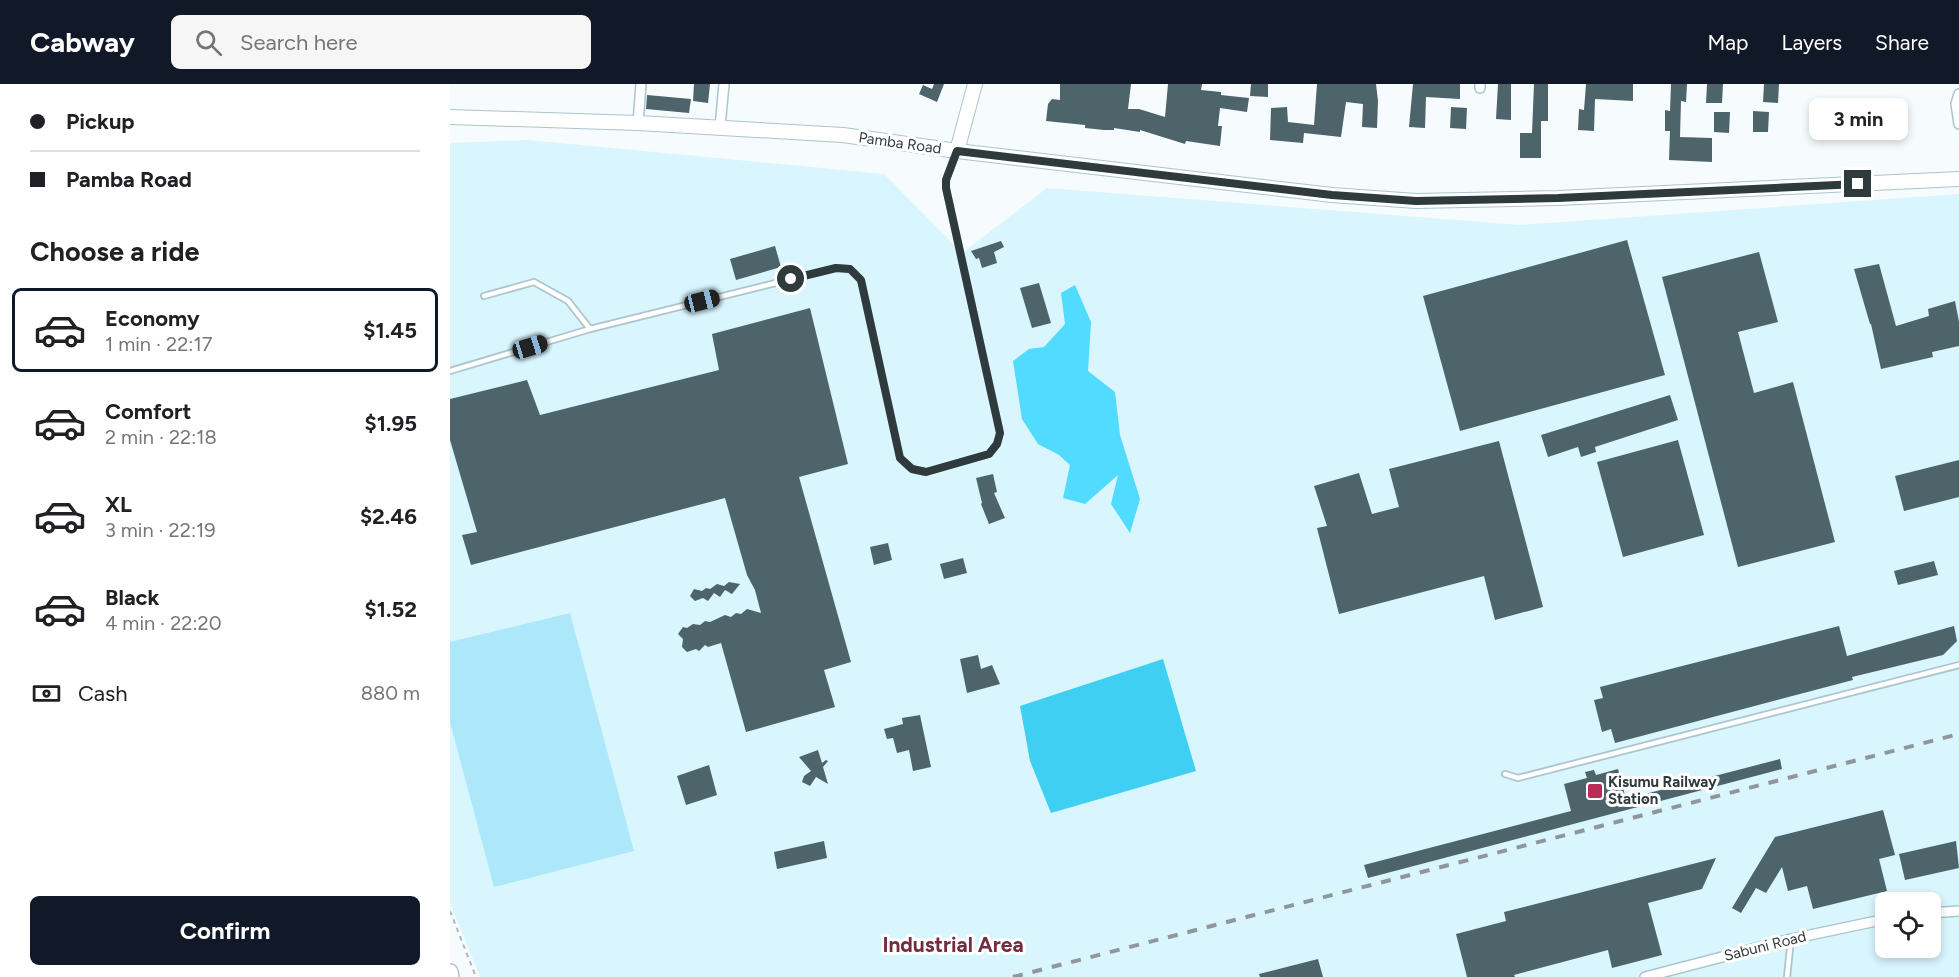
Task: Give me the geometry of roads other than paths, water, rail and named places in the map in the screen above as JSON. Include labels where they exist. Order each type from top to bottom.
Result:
[{"type":"main road","points":[[957,151],[975,84]]},
{"type":"main road","name":"Pamba Road","points":[[450,117],[638,123],[843,135],[957,151],[1332,195],[1416,201],[1558,198],[1959,179]]},
{"type":"main road","points":[[450,972],[451,977]]},
{"type":"street","points":[[638,123],[641,84]]},
{"type":"street","points":[[720,127],[724,84]]},
{"type":"street","points":[[1959,94],[1956,104],[1959,124]]},
{"type":"street","points":[[1941,913],[1959,912]]},
{"type":"street","name":"Sabuni Road","points":[[1645,977],[1791,939],[1875,921]]},
{"type":"lane","points":[[450,371],[590,329],[836,268],[850,269],[861,280],[900,458],[912,469],[926,472],[989,454],[997,444],[1000,433],[946,188],[946,180],[957,151]]},
{"type":"lane","points":[[484,296],[534,282],[568,301],[590,329]]},
{"type":"lane","points":[[1504,774],[1518,778],[1959,665]]},
{"type":"lane","points":[[1787,977],[1791,939]]},
{"type":"railway","points":[[1013,977],[1959,734]]},
{"type":"place","name":"Kisumu Railway Station","points":[[1595,791]]},
{"type":"district","name":"Industrial Area","points":[[953,944]]}]
